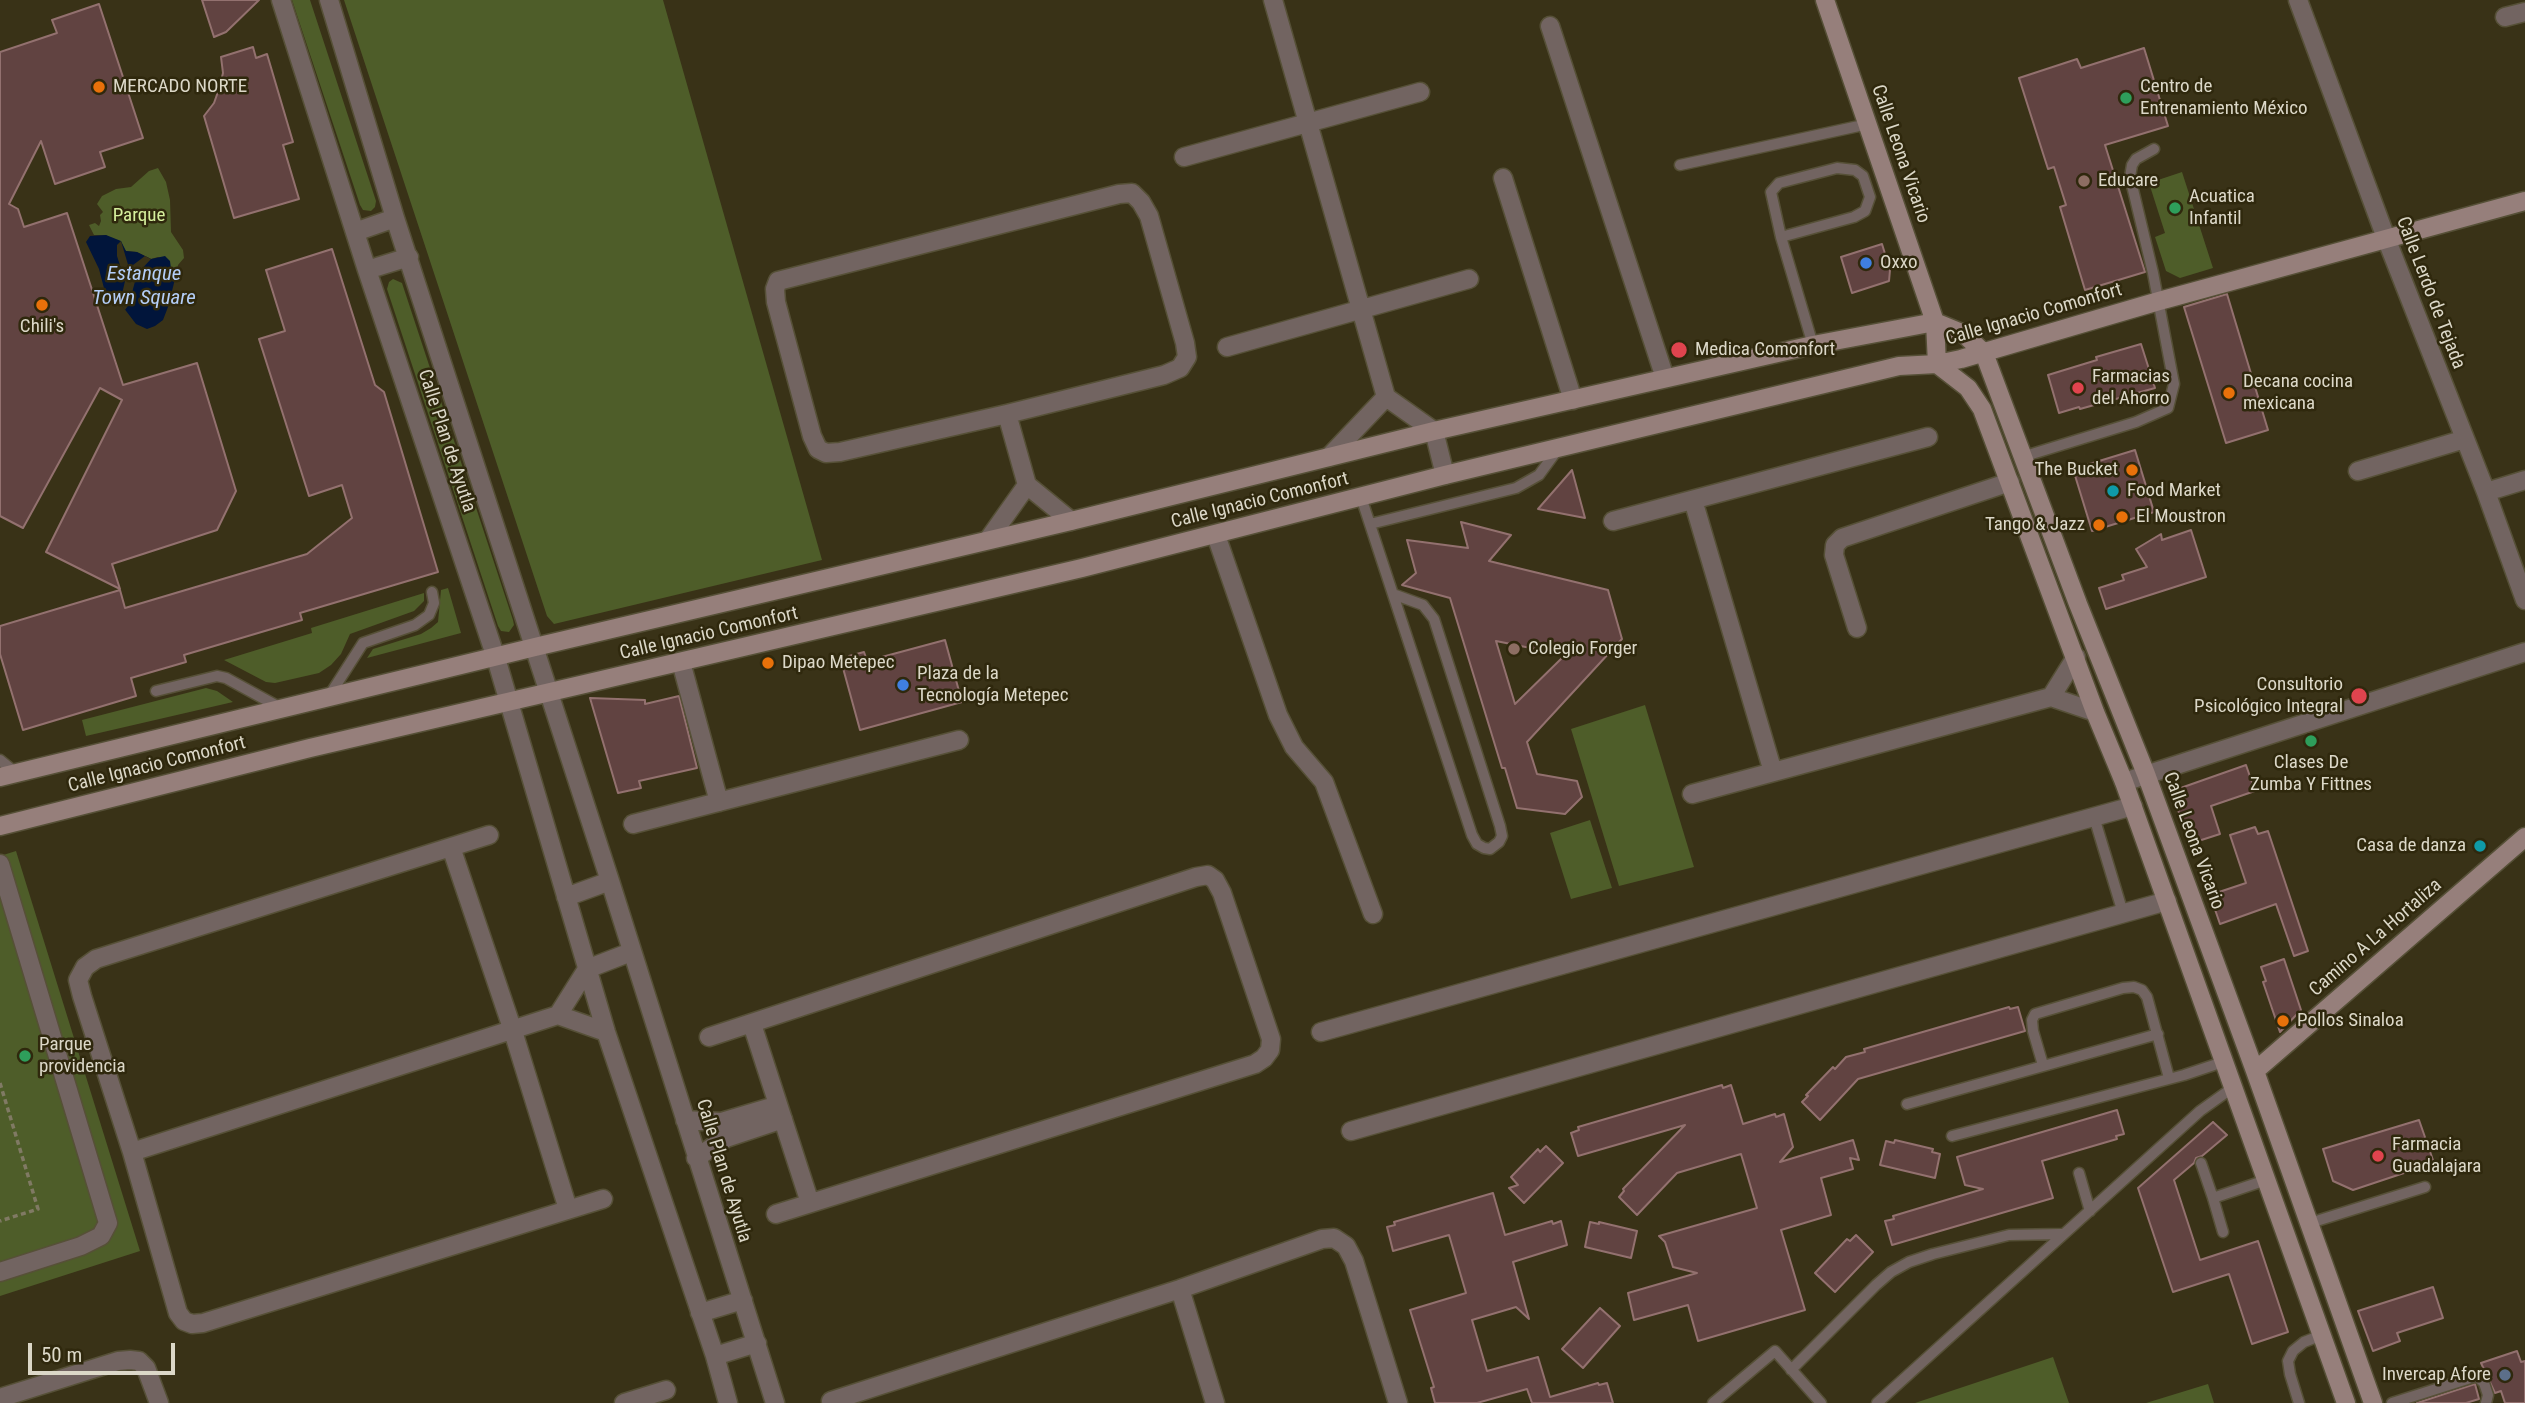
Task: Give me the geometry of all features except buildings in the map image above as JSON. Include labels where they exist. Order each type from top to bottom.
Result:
[{"type":"main road","name":"Calle Leona Vicario","points":[[1825,0],[1935,322],[1937,363]]},
{"type":"main road","name":"Calle Ignacio Comonfort","points":[[0,826],[310,748],[1216,535],[1445,475],[1899,366],[1937,363],[1984,353],[2159,301],[2525,201]]},
{"type":"main road","name":"Calle Ignacio Comonfort","points":[[8,775],[534,647],[1070,521],[1434,431],[1814,345],[1935,322]]},
{"type":"main road","points":[[1935,322],[1964,334],[1984,353]]},
{"type":"main road","name":"Calle Leona Vicario","points":[[1984,353],[2078,604],[2146,774],[2373,1403]]},
{"type":"main road","points":[[1937,363],[1968,388],[1982,408],[2095,712],[2133,806],[2346,1403]]},
{"type":"main road","points":[[2059,610],[2078,604]]},
{"type":"main road","name":"Camino A La Hortaliza","points":[[2255,1071],[2525,837]]},
{"type":"main road","points":[[2299,1272],[2324,1264]]},
{"type":"street","name":"Calle Plan de Ayutla","points":[[281,0],[367,270],[496,658],[606,1032],[715,1356],[728,1403]]},
{"type":"street","name":"Calle Plan de Ayutla","points":[[329,0],[396,218],[775,1403]]},
{"type":"street","points":[[1273,0],[1386,397],[1434,431],[1445,475]]},
{"type":"street","name":"Calle Lerdo de Tejada","points":[[2298,0],[2525,600]]},
{"type":"street","points":[[2505,17],[2525,12]]},
{"type":"street","points":[[1550,26],[1665,378]]},
{"type":"street","points":[[1184,157],[1420,92]]},
{"type":"street","points":[[1503,178],[1573,400]]},
{"type":"street","points":[[1132,193],[1149,216],[1187,357],[1180,368],[1164,374],[1007,414],[840,452],[826,453],[818,449],[811,436],[776,302],[775,289],[778,281],[1119,194],[1132,193]]},
{"type":"street","points":[[355,232],[396,218]]},
{"type":"street","points":[[367,270],[409,257]]},
{"type":"street","points":[[1227,347],[1469,279]]},
{"type":"street","points":[[1329,457],[1386,397]]},
{"type":"street","points":[[1007,414],[1027,485],[1070,521]]},
{"type":"street","points":[[1614,521],[1928,437]]},
{"type":"street","points":[[2358,471],[2465,439]]},
{"type":"street","points":[[2486,492],[2525,480]]},
{"type":"street","points":[[1857,628],[1834,555],[1835,545],[1842,538],[2010,482]]},
{"type":"street","points":[[988,540],[1027,485]]},
{"type":"street","points":[[1693,500],[1773,772]]},
{"type":"street","points":[[1216,535],[1278,715],[1294,747],[1324,782],[1373,914]]},
{"type":"street","points":[[2124,782],[2525,652]]},
{"type":"street","points":[[2051,697],[2076,657]]},
{"type":"street","points":[[681,662],[719,802]]},
{"type":"street","points":[[1692,794],[2051,697],[2095,712]]},
{"type":"street","points":[[633,824],[959,740]]},
{"type":"street","points":[[1321,1032],[2133,806]]},
{"type":"street","points":[[489,835],[96,959],[85,967],[78,980],[82,996],[132,1152],[178,1313],[184,1321],[191,1324],[203,1323],[603,1199]]},
{"type":"street","points":[[451,847],[512,1028],[568,1209]]},
{"type":"street","points":[[0,864],[108,1223],[101,1236],[81,1246],[0,1272]]},
{"type":"street","points":[[709,1037],[1196,877],[1208,875],[1215,880],[1222,893],[1270,1039],[1270,1050],[1264,1058],[1255,1064],[776,1214]]},
{"type":"street","points":[[566,897],[610,881]]},
{"type":"street","points":[[1351,1131],[2167,901]]},
{"type":"street","points":[[558,1015],[587,969],[631,952]]},
{"type":"street","points":[[132,1152],[558,1015],[606,1032]]},
{"type":"street","points":[[752,1024],[810,1203]]},
{"type":"street","points":[[696,1158],[724,1130],[780,1112]]},
{"type":"street","points":[[685,1119],[724,1130]]},
{"type":"street","points":[[831,1401],[883,1395],[1322,1239],[1334,1238],[1346,1246],[1354,1261],[1398,1403]]},
{"type":"street","points":[[1180,1289],[1215,1403]]},
{"type":"street","points":[[700,1313],[743,1300]]},
{"type":"street","points":[[715,1356],[757,1343]]},
{"type":"street","points":[[0,1398],[118,1361],[130,1360],[139,1361],[146,1368],[159,1403]]},
{"type":"street","points":[[624,1403],[666,1390]]},
{"type":"lane","points":[[1680,165],[1868,124]]},
{"type":"lane","points":[[2022,457],[2136,422],[2168,408],[2174,384],[2159,301],[2130,177],[2136,159],[2154,149]]},
{"type":"lane","points":[[1782,237],[1854,217],[1866,211],[1870,197],[1863,176],[1855,170],[1837,168],[1774,187],[1771,198],[1782,237],[1814,345]]},
{"type":"lane","points":[[1370,524],[1517,488],[1539,475],[1559,448]]},
{"type":"lane","points":[[1361,497],[1472,835],[1477,844],[1490,849],[1502,836],[1500,826],[1434,620],[1423,605],[1393,594]]},
{"type":"lane","points":[[327,699],[363,643],[423,621],[433,610],[432,592]]},
{"type":"lane","points":[[156,691],[217,676],[226,678],[282,709]]},
{"type":"lane","points":[[0,760],[8,775]]},
{"type":"lane","points":[[2094,817],[2123,913]]},
{"type":"lane","points":[[2043,1065],[2033,1031],[2032,1020],[2035,1014],[2134,987],[2142,990],[2158,1034],[2169,1079]]},
{"type":"lane","points":[[1907,1104],[2158,1034]]},
{"type":"lane","points":[[1952,1136],[2169,1079],[2226,1061]]},
{"type":"lane","points":[[1877,1403],[2200,1111],[2235,1086]]},
{"type":"lane","points":[[2201,1163],[2224,1232]]},
{"type":"lane","points":[[2079,1173],[2090,1211]]},
{"type":"lane","points":[[2213,1198],[2266,1180]]},
{"type":"lane","points":[[2310,1223],[2425,1187]]},
{"type":"lane","points":[[1791,1370],[1891,1272],[1909,1262],[2009,1235],[2062,1234]]},
{"type":"lane","points":[[2299,1403],[2288,1361],[2292,1351],[2304,1342],[2322,1335]]},
{"type":"lane","points":[[1713,1403],[1774,1351],[1821,1403]]},
{"type":"lane","points":[[2392,1403],[2477,1376],[2484,1383],[2488,1395],[2486,1403]]},
{"type":"path","points":[[0,1083],[38,1209],[0,1221]]},
{"type":"green space","points":[[292,0],[310,0],[376,201],[371,211],[363,210],[360,205]]},
{"type":"green space","points":[[344,0],[663,0],[822,560],[554,624],[547,616]]},
{"type":"green space","name":"Parque","points":[[158,168],[166,182],[170,200],[171,232],[183,250],[184,258],[177,271],[170,270],[170,262],[126,251],[106,235],[94,235],[89,225],[95,223],[99,226],[103,212],[97,204],[102,196],[116,189],[131,187],[149,171]]},
{"type":"green space","name":"Acuatica Infantil","points":[[2182,172],[2213,268],[2180,278],[2166,271],[2155,237],[2165,233],[2149,183]]},
{"type":"green space","points":[[393,279],[402,283],[513,620],[514,625],[509,632],[501,631],[498,626],[387,289]]},
{"type":"green space","points":[[448,588],[461,633],[367,658],[373,649],[421,634],[438,622],[441,590]]},
{"type":"green space","points":[[424,593],[424,601],[414,611],[350,634],[341,654],[319,673],[275,683],[266,682],[224,660],[312,633],[311,628]]},
{"type":"green space","points":[[206,688],[217,691],[233,702],[86,736],[82,720]]},
{"type":"green space","points":[[1645,705],[1694,867],[1619,886],[1571,729]]},
{"type":"green space","points":[[1590,820],[1612,888],[1571,899],[1550,833]]},
{"type":"green space","points":[[16,851],[140,1251],[0,1296],[0,856]]},
{"type":"green space","points":[[2053,1357],[2069,1403],[1915,1403]]},
{"type":"green space","points":[[2208,1384],[2214,1403],[2146,1403]]},
{"type":"water","name":"Estanque Town Square","points":[[106,235],[121,241],[126,251],[137,252],[151,259],[165,256],[170,261],[171,269],[177,271],[163,320],[155,326],[147,329],[136,324],[120,303],[105,292],[99,269],[86,242],[90,236]]},
{"type":"pier","points":[[121,241],[129,268],[145,256],[151,259],[137,274],[125,310],[120,303],[125,281],[117,256],[117,245]]},
{"type":"place","name":"MERCADO NORTE","points":[[99,87]]},
{"type":"place","name":"Centro de Entrenamiento México","points":[[2126,98]]},
{"type":"place","name":"Educare","points":[[2084,181]]},
{"type":"place","name":"Acuatica Infantil","points":[[2175,208]]},
{"type":"place","name":"Oxxo","points":[[1866,263]]},
{"type":"place","name":"Chili's","points":[[42,305]]},
{"type":"place","name":"Medica Comonfort","points":[[1679,350]]},
{"type":"place","name":"Farmacias del Ahorro","points":[[2078,388]]},
{"type":"place","name":"Decana cocina mexicana","points":[[2229,393]]},
{"type":"place","name":"The Bucket","points":[[2132,470]]},
{"type":"place","name":"Food Market","points":[[2113,491]]},
{"type":"place","name":"El Moustron","points":[[2122,517]]},
{"type":"place","name":"Tango & Jazz","points":[[2099,525]]},
{"type":"place","name":"Colegio Forger","points":[[1514,649]]},
{"type":"place","name":"Dipao Metepec","points":[[768,663]]},
{"type":"place","name":"Plaza de la Tecnología Metepec","points":[[903,685]]},
{"type":"place","name":"Consultorio Psicológico Integral","points":[[2359,696]]},
{"type":"place","name":"Clases De Zumba Y Fittnes","points":[[2311,741]]},
{"type":"place","name":"Casa de danza","points":[[2480,846]]},
{"type":"place","name":"Pollos Sinaloa","points":[[2283,1021]]},
{"type":"place","name":"Parque providencia","points":[[25,1056]]},
{"type":"place","name":"Farmacia Guadalajara","points":[[2378,1156]]},
{"type":"place","name":"Invercap Afore","points":[[2505,1375]]}]
